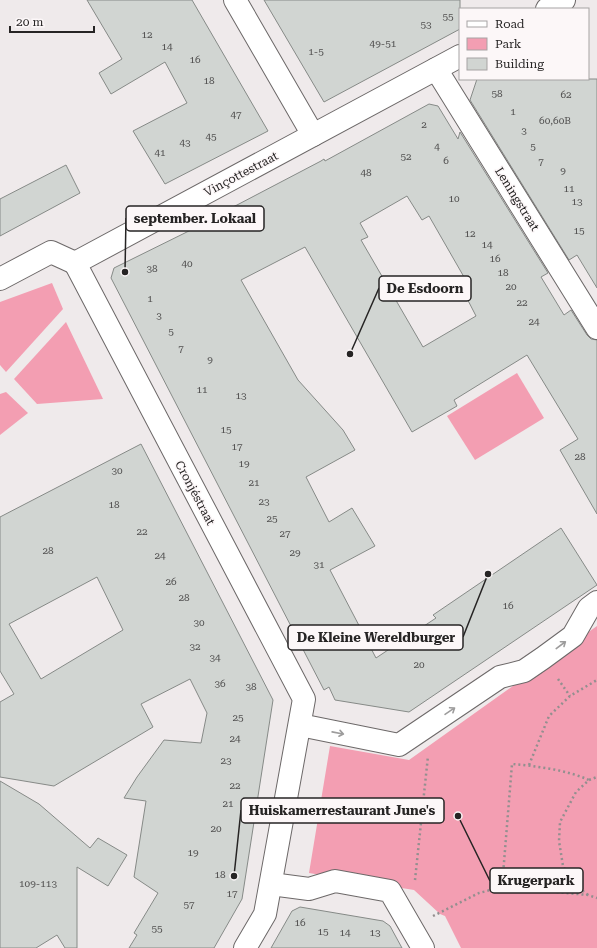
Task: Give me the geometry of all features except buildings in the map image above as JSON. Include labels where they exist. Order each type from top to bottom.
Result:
[{"type":"street","points":[[235,0],[313,135]]},
{"type":"street","points":[[549,8],[564,0]]},
{"type":"street","name":"Vinçottestraat","points":[[74,263],[459,57]]},
{"type":"street","name":"Leningstraat","points":[[436,69],[597,328]]},
{"type":"street","points":[[0,279],[51,252],[74,263]]},
{"type":"street","name":"Cronjéstraat","points":[[74,263],[304,699],[265,914],[245,948]]},
{"type":"street","points":[[300,725],[400,745],[500,677],[524,671],[543,658],[573,636],[588,608],[597,602]]},
{"type":"street","points":[[271,884],[310,888],[335,882],[390,891],[423,948]]},
{"type":"path","points":[[529,765],[549,716],[570,696],[597,680]]},
{"type":"path","points":[[414,883],[429,746],[418,733]]},
{"type":"path","points":[[502,887],[512,764],[529,765],[578,775],[589,780]]},
{"type":"path","points":[[588,895],[573,883],[563,866],[559,841],[560,822],[576,792],[589,780],[597,777]]},
{"type":"path","points":[[410,926],[440,914],[479,893],[502,887],[588,895],[597,898]]},
{"type":"green space","points":[[52,283],[63,309],[6,372],[0,365],[0,302]]},
{"type":"green space","points":[[66,322],[103,399],[37,404],[14,379]]},
{"type":"green space","points":[[517,373],[544,418],[475,460],[447,416]]},
{"type":"green space","points":[[6,392],[28,413],[0,435],[0,394]]},
{"type":"green space","points":[[597,626],[597,948],[461,948],[445,916],[440,914],[414,890],[309,873],[330,746],[409,760]]},
{"type":"place","name":"september. Lokaal","points":[[125,272]]},
{"type":"place","name":"De Esdoorn","points":[[350,354]]},
{"type":"place","name":"De Kleine Wereldburger","points":[[488,574]]},
{"type":"place","name":"Krugerpark","points":[[458,816]]},
{"type":"place","name":"Huiskamerrestaurant June's","points":[[234,876]]}]
